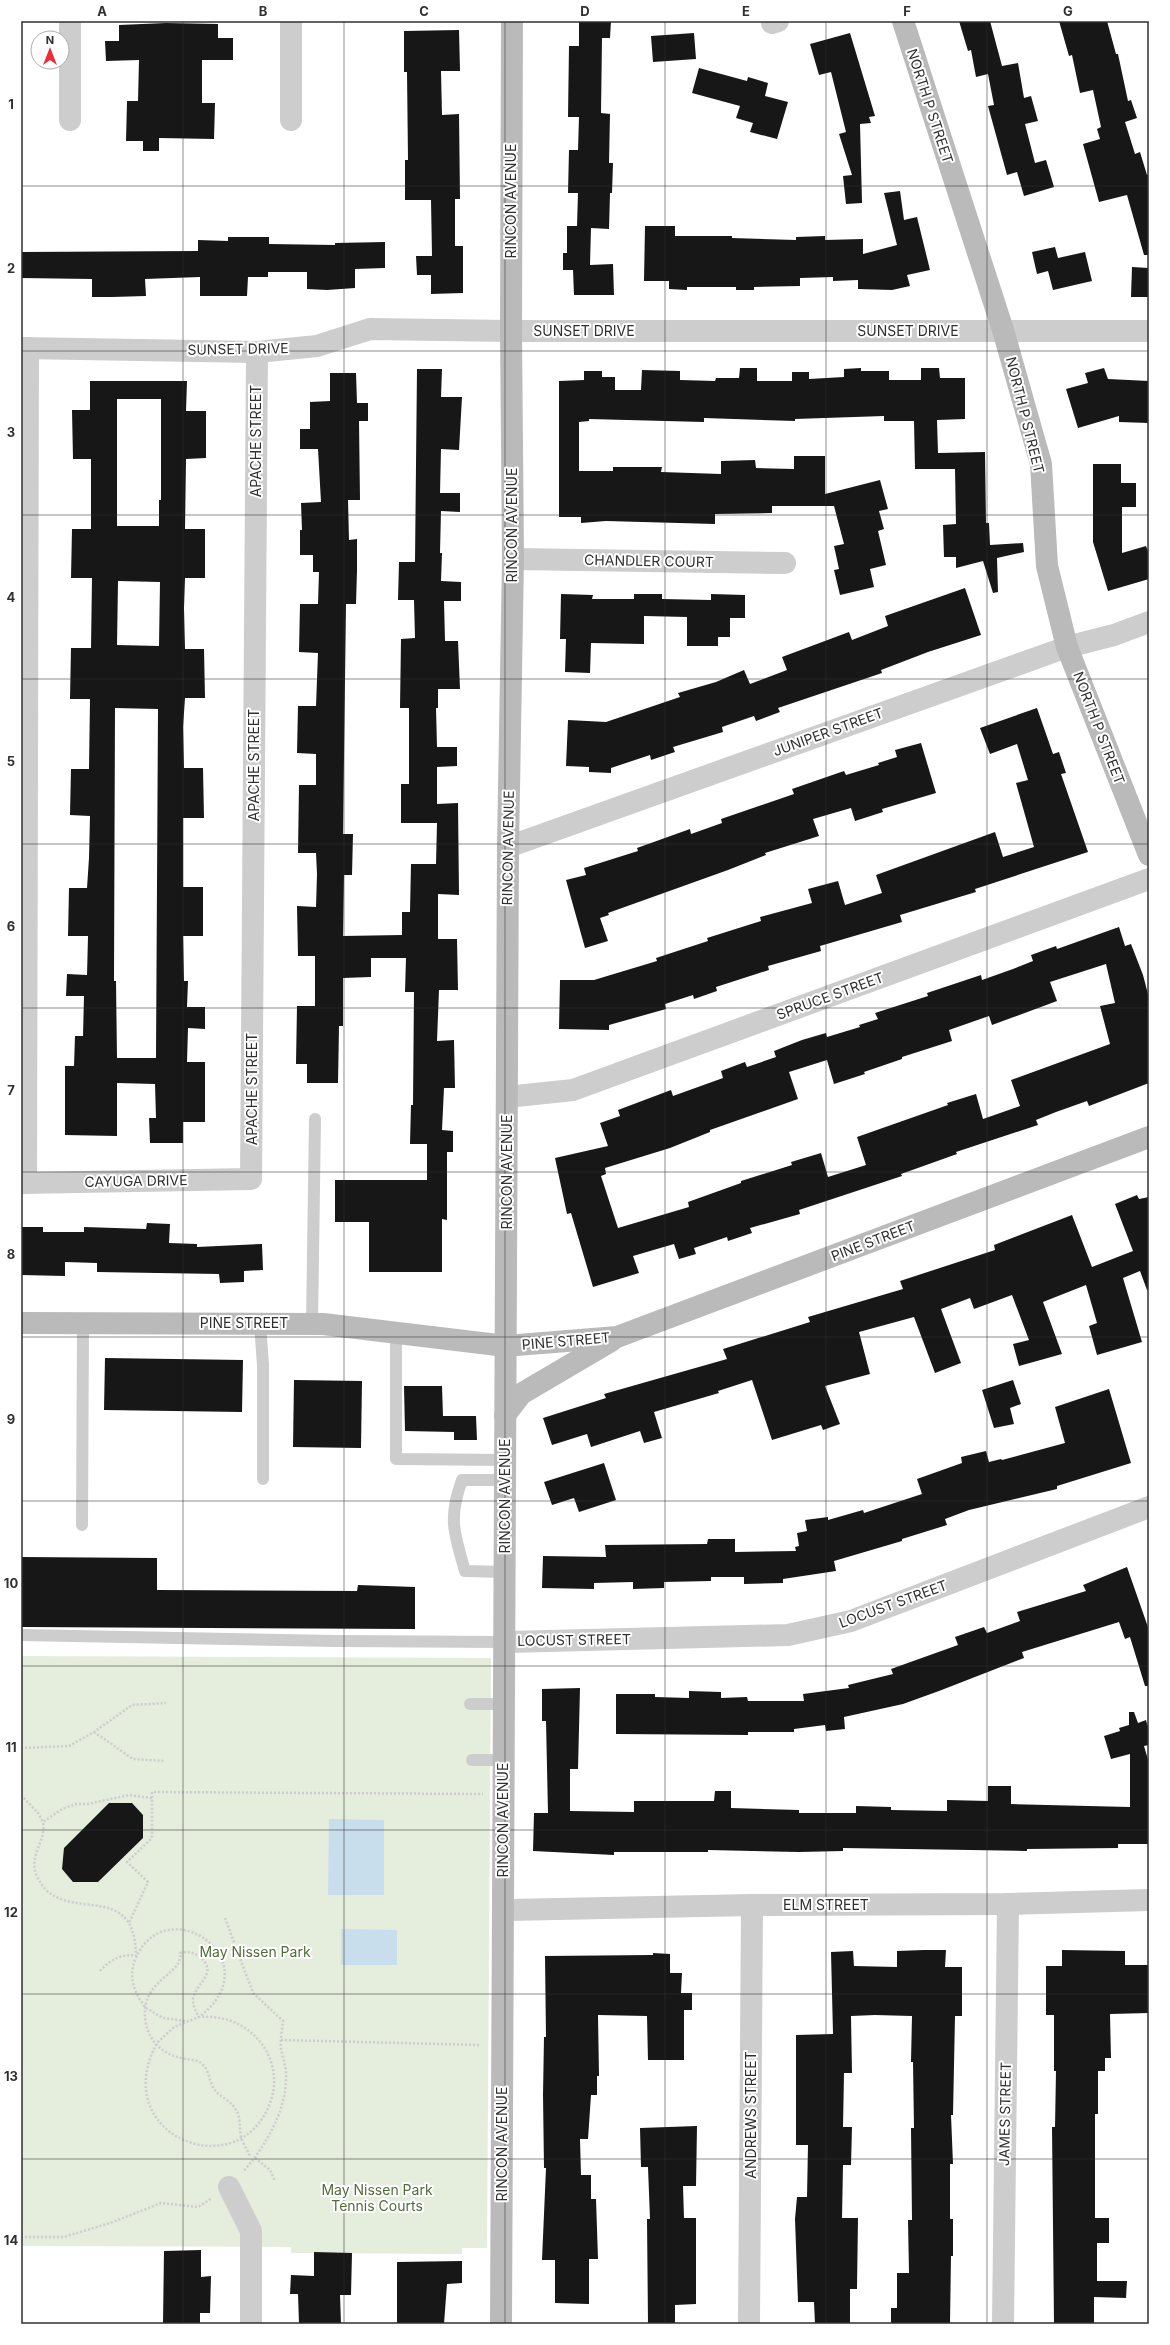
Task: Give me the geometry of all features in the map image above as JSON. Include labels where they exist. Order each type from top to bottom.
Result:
[{"type":"street","points":[[70,21],[70,120]]},
{"type":"street","points":[[291,21],[291,120]]},
{"type":"street","name":"RINCON AVENUE","points":[[501,2324],[508,846],[513,559],[511,332],[512,21]]},
{"type":"street","name":"NORTH P STREET","points":[[903,21],[1003,330],[1041,464],[1047,566],[1067,647],[1149,855]]},
{"type":"street","name":"SUNSET DRIVE","points":[[25,348],[257,352],[317,346],[370,329],[511,332],[1003,330],[1149,331]]},
{"type":"street","points":[[24,1183],[25,348]]},
{"type":"street","name":"APACHE STREET","points":[[251,1179],[257,352]]},
{"type":"street","name":"CHANDLER COURT","points":[[513,559],[785,563]]},
{"type":"street","name":"JUNIPER STREET","points":[[508,846],[1067,647],[1114,635],[1149,622]]},
{"type":"street","name":"SPRUCE STREET","points":[[507,1097],[573,1090],[1149,879]]},
{"type":"street","name":"PINE STREET","points":[[21,1323],[312,1324],[396,1332],[506,1346],[617,1337],[1149,1137]]},
{"type":"street","name":"CAYUGA DRIVE","points":[[24,1183],[251,1179]]},
{"type":"street","points":[[505,1415],[520,1394],[617,1337]]},
{"type":"street","name":"LOCUST STREET","points":[[504,1642],[788,1635],[851,1621],[1149,1507]]},
{"type":"street","name":"ELM STREET","points":[[503,1910],[752,1905],[1008,1904],[1149,1900]]},
{"type":"street","name":"JAMES STREET","points":[[1003,2324],[1008,1904]]},
{"type":"street","name":"ANDREWS STREET","points":[[749,2324],[752,1905]]},
{"type":"street","points":[[229,2187],[252,2231],[251,2324]]},
{"type":"lane","points":[[312,1324],[315,1119]]},
{"type":"lane","points":[[82,1525],[83,1323]]},
{"type":"lane","points":[[260,1324],[263,1365],[263,1479]]},
{"type":"lane","points":[[396,1332],[396,1459],[505,1470]]},
{"type":"lane","points":[[505,1470],[462,1480],[455,1500],[453,1527],[465,1571],[505,1572]]},
{"type":"lane","points":[[21,1634],[327,1641],[504,1642]]},
{"type":"lane","points":[[470,1704],[504,1704]]},
{"type":"lane","points":[[472,1760],[504,1760]]},
{"type":"path","points":[[21,1748],[69,1746],[94,1732],[132,1705],[166,1702]]},
{"type":"path","points":[[94,1732],[133,1759],[164,1761]]},
{"type":"path","points":[[129,1923],[148,1882],[127,1862],[152,1838],[152,1792],[486,1794]]},
{"type":"path","points":[[21,1795],[38,1813],[43,1822],[44,1833],[37,1847],[34,1866],[45,1888],[52,1895],[72,1904],[107,1906],[116,1910],[129,1923],[136,1941],[136,1956],[132,1978],[136,1994],[145,2007],[162,2018],[185,2021]]},
{"type":"path","points":[[43,1822],[62,1809],[76,1804],[129,1795],[152,1798]]},
{"type":"path","points":[[225,1918],[253,1993],[283,2021],[281,2047],[286,2078],[285,2097],[277,2117],[255,2158],[270,2170],[275,2181]]},
{"type":"path","points":[[136,1956],[142,1946],[152,1938],[175,1930],[199,1934],[214,1946],[219,1952],[224,1968],[223,1987],[216,2002],[199,2017]]},
{"type":"path","points":[[199,2017],[195,2010],[193,1998],[194,1993],[206,1977],[206,1967],[202,1958],[191,1952],[180,1953],[180,1962],[177,1967],[155,1984],[145,2007],[146,2025],[156,2045],[168,2054],[200,2062],[203,2065],[216,2092],[237,2111],[241,2138],[250,2156]]},
{"type":"path","points":[[100,1971],[116,1958],[127,1955],[136,1956]]},
{"type":"path","points":[[199,2017],[220,2017],[242,2025],[258,2039],[270,2058],[274,2082],[270,2103],[258,2124],[241,2138],[217,2146],[197,2144],[177,2138],[161,2123],[149,2102],[146,2087],[148,2062],[156,2045],[169,2031],[185,2021],[199,2017]]},
{"type":"path","points":[[282,2040],[484,2045]]},
{"type":"path","points":[[21,2237],[64,2237],[113,2222],[161,2202],[198,2207],[229,2187]]},
{"type":"green space","name":"May Nissen Park","points":[[21,1656],[491,1658],[487,2248],[462,2248],[462,2254],[291,2253],[291,2247],[21,2246]]},
{"type":"water","points":[[329,1819],[384,1820],[384,1895],[328,1895]]},
{"type":"water","points":[[341,1929],[397,1930],[397,1965],[341,1965]]},
{"type":"building","points":[[579,21],[611,21],[610,38],[602,38],[601,113],[610,114],[609,163],[613,163],[609,229],[591,228],[590,265],[613,264],[614,295],[574,295],[573,270],[563,270],[563,253],[567,253],[567,226],[577,226],[578,193],[568,193],[569,150],[578,150],[579,117],[568,117],[569,46],[579,46]]},
{"type":"building","points":[[959,21],[990,21],[1002,66],[1018,63],[1024,98],[1031,96],[1038,121],[1025,124],[1035,163],[1046,160],[1054,187],[1024,196],[1017,172],[1007,175],[988,106],[994,105],[988,74],[976,77],[971,50],[968,51]]},
{"type":"building","points":[[1059,21],[1107,21],[1116,54],[1118,54],[1128,101],[1131,100],[1137,118],[1125,122],[1135,154],[1140,152],[1147,175],[1149,175],[1149,255],[1144,255],[1127,195],[1099,202],[1083,144],[1100,139],[1097,129],[1101,127],[1093,90],[1080,93],[1072,55],[1069,56]]},
{"type":"building","points":[[166,23],[218,24],[218,38],[233,38],[233,60],[202,60],[202,103],[215,103],[214,139],[159,138],[159,151],[143,151],[143,141],[126,141],[127,101],[138,101],[139,60],[106,61],[105,41],[119,41],[119,25]]},
{"type":"building","points":[[459,30],[460,71],[441,71],[442,115],[459,114],[460,199],[455,199],[455,246],[463,246],[463,293],[431,294],[431,275],[417,275],[416,256],[432,256],[431,200],[405,200],[405,160],[408,160],[407,72],[404,72],[404,31]]},
{"type":"building","points":[[694,33],[696,59],[653,62],[651,36]]},
{"type":"building","points":[[850,33],[875,116],[869,117],[871,123],[860,124],[862,203],[846,204],[843,176],[852,175],[839,134],[846,132],[831,72],[819,75],[810,44]]},
{"type":"building","points":[[699,68],[747,81],[748,77],[768,83],[765,96],[788,102],[777,139],[750,132],[753,123],[736,118],[740,106],[692,93]]},
{"type":"building","points":[[900,191],[904,220],[917,217],[930,270],[907,275],[910,286],[892,290],[858,289],[858,280],[833,281],[833,277],[800,278],[800,286],[754,287],[754,290],[736,290],[736,287],[687,287],[687,290],[669,289],[669,281],[644,281],[645,226],[675,226],[675,236],[732,236],[732,238],[796,240],[796,237],[825,236],[825,240],[863,239],[863,254],[897,245],[884,193]]},
{"type":"building","points":[[228,237],[269,237],[269,244],[335,245],[335,243],[385,242],[385,268],[355,269],[355,288],[327,290],[307,289],[307,272],[268,272],[268,277],[248,277],[247,296],[200,296],[200,277],[145,279],[146,296],[112,297],[92,297],[92,279],[21,278],[21,252],[198,251],[198,240],[228,241]]},
{"type":"building","points":[[1055,247],[1058,258],[1085,252],[1092,281],[1053,290],[1048,271],[1037,274],[1032,252]]},
{"type":"building","points":[[1132,267],[1149,268],[1149,297],[1131,297]]},
{"type":"building","points":[[740,368],[757,368],[757,381],[792,381],[792,372],[809,372],[809,379],[844,377],[844,369],[861,368],[861,371],[889,371],[889,380],[921,380],[921,368],[939,368],[940,378],[965,378],[965,419],[937,420],[938,453],[985,452],[986,523],[989,523],[990,545],[1023,543],[1024,552],[997,558],[998,592],[993,593],[983,561],[956,568],[956,557],[944,557],[943,525],[956,524],[955,469],[915,469],[914,421],[884,421],[884,416],[795,419],[795,421],[704,418],[704,422],[589,419],[589,421],[579,422],[579,471],[613,471],[613,467],[662,467],[661,472],[721,474],[721,461],[755,460],[756,468],[794,469],[794,456],[825,456],[825,494],[880,480],[888,509],[879,511],[884,529],[878,531],[886,565],[870,569],[874,587],[840,595],[834,570],[839,569],[834,546],[844,544],[834,506],[772,506],[772,513],[715,514],[715,524],[606,521],[581,523],[581,517],[559,517],[559,381],[584,380],[584,371],[602,371],[602,377],[615,377],[615,390],[641,390],[642,370],[680,371],[680,380],[715,381],[716,378],[739,378]]},
{"type":"building","points":[[1104,368],[1108,379],[1149,381],[1149,423],[1119,422],[1119,416],[1078,428],[1066,389],[1088,383],[1085,373]]},
{"type":"building","points":[[417,369],[442,369],[441,397],[462,397],[459,450],[441,449],[440,493],[460,493],[460,512],[441,511],[440,553],[442,553],[441,581],[461,582],[461,601],[444,601],[445,641],[458,641],[460,689],[438,689],[438,708],[436,708],[437,747],[457,747],[457,766],[437,767],[437,804],[458,803],[459,895],[438,894],[438,939],[457,939],[458,990],[439,990],[437,1041],[454,1040],[455,1088],[444,1088],[442,1130],[453,1131],[453,1152],[447,1152],[447,1220],[442,1219],[442,1272],[369,1272],[369,1222],[335,1222],[335,1180],[427,1180],[427,1144],[410,1144],[411,1105],[413,1105],[414,992],[405,992],[406,958],[371,958],[371,977],[343,978],[343,1026],[339,1026],[338,1083],[307,1083],[307,1064],[296,1064],[297,1006],[315,1006],[315,956],[298,956],[297,906],[316,907],[317,874],[316,853],[298,853],[299,785],[316,785],[316,754],[297,753],[298,706],[316,706],[318,653],[299,652],[300,604],[318,604],[319,572],[313,572],[313,555],[300,555],[300,530],[302,530],[301,503],[321,502],[318,449],[300,449],[300,429],[310,429],[310,402],[330,401],[330,373],[356,373],[357,403],[368,403],[368,421],[359,421],[360,500],[348,500],[349,540],[357,539],[357,571],[356,604],[346,604],[343,834],[353,834],[352,875],[344,875],[343,936],[402,935],[402,912],[410,912],[411,864],[436,864],[437,823],[401,823],[401,784],[409,784],[409,708],[400,708],[401,639],[415,638],[414,600],[398,600],[399,562],[415,562]]},
{"type":"building","points":[[90,381],[187,381],[186,411],[206,411],[206,458],[186,459],[185,529],[205,529],[205,578],[185,578],[184,608],[185,649],[204,649],[205,698],[185,698],[183,727],[184,768],[203,768],[204,818],[183,818],[183,887],[203,887],[203,936],[183,936],[184,981],[188,981],[187,1007],[205,1007],[205,1029],[188,1028],[187,1062],[205,1062],[205,1122],[183,1122],[183,1143],[150,1143],[149,1118],[156,1118],[155,1084],[117,1083],[117,1136],[65,1135],[65,1066],[74,1066],[75,1036],[83,1036],[84,996],[66,996],[67,974],[87,975],[88,936],[68,936],[69,888],[87,888],[90,816],[70,815],[71,769],[89,769],[90,699],[70,699],[71,648],[91,648],[92,578],[71,578],[72,529],[91,529],[91,459],[73,459],[72,410],[90,410]],"holes":[[[117,399],[161,399],[161,500],[159,500],[159,526],[117,526]],[[118,581],[160,582],[159,646],[117,645]],[[115,708],[158,709],[156,1058],[117,1058],[116,981],[114,981]]]},
{"type":"building","points":[[1093,464],[1121,464],[1121,483],[1136,483],[1136,507],[1122,507],[1122,553],[1146,546],[1149,554],[1149,579],[1108,591],[1093,542]]},
{"type":"building","points":[[965,588],[981,635],[928,652],[881,670],[882,673],[778,708],[780,712],[756,721],[754,716],[722,727],[723,732],[673,747],[675,752],[651,760],[650,755],[611,768],[611,773],[589,772],[589,767],[566,766],[568,720],[606,722],[680,697],[678,693],[716,682],[744,670],[750,684],[787,670],[782,657],[849,632],[852,640],[888,626],[885,616]]},
{"type":"building","points":[[561,594],[593,595],[592,599],[634,599],[634,594],[662,594],[662,599],[711,600],[711,594],[745,595],[745,618],[730,618],[730,637],[718,637],[718,646],[687,646],[687,617],[644,616],[644,644],[591,643],[590,673],[565,672],[566,639],[560,639]]},
{"type":"building","points":[[1037,708],[1053,754],[1059,752],[1066,773],[1061,774],[1088,852],[975,889],[976,892],[900,915],[902,922],[820,946],[821,951],[768,966],[769,970],[716,987],[717,991],[694,999],[693,995],[665,1004],[666,1009],[609,1025],[609,1030],[559,1029],[560,980],[594,980],[657,961],[656,958],[708,941],[707,938],[761,921],[760,917],[812,903],[808,889],[838,881],[845,905],[882,893],[876,875],[995,832],[1003,857],[1034,847],[1016,783],[1028,780],[1017,744],[990,754],[980,728]]},
{"type":"building","points":[[921,743],[936,793],[882,809],[883,812],[855,821],[851,808],[813,819],[819,836],[765,853],[766,855],[728,870],[608,913],[609,915],[600,918],[608,941],[585,948],[566,880],[586,875],[584,868],[638,851],[637,848],[690,829],[691,834],[722,823],[721,819],[794,794],[792,789],[844,771],[846,775],[879,765],[878,763],[897,757],[895,750]]},
{"type":"building","points":[[1119,927],[1125,946],[1131,944],[1143,975],[1149,998],[1149,1083],[1089,1106],[1087,1101],[1056,1112],[1036,1120],[1038,1125],[956,1152],[957,1154],[901,1174],[902,1176],[799,1210],[800,1214],[750,1228],[752,1233],[728,1241],[727,1237],[694,1248],[696,1254],[679,1259],[674,1244],[633,1256],[639,1273],[593,1287],[571,1213],[567,1214],[555,1158],[608,1146],[600,1123],[620,1116],[618,1110],[671,1090],[673,1096],[723,1078],[721,1071],[745,1062],[747,1067],[776,1057],[774,1051],[802,1040],[826,1033],[827,1037],[860,1027],[859,1025],[878,1019],[875,1013],[928,996],[927,993],[981,975],[982,980],[1033,961],[1031,955],[1056,946],[1057,949]],"holes":[[[1106,964],[1115,1003],[1100,1006],[1110,1044],[1011,1080],[1020,1106],[983,1119],[976,1094],[947,1103],[948,1105],[857,1137],[866,1165],[828,1177],[821,1153],[791,1162],[792,1165],[741,1181],[741,1183],[688,1202],[689,1207],[618,1228],[601,1176],[606,1174],[605,1168],[670,1148],[710,1132],[710,1130],[798,1099],[789,1072],[827,1060],[834,1084],[865,1074],[864,1072],[902,1059],[902,1057],[952,1041],[949,1030],[989,1016],[992,1025],[1057,1001],[1050,982]]]},
{"type":"building","points":[[1137,1195],[1139,1199],[1149,1197],[1149,1290],[1147,1290],[1140,1271],[1123,1278],[1142,1342],[1097,1355],[1089,1326],[1097,1323],[1086,1285],[1043,1302],[1062,1354],[1019,1366],[1013,1344],[1029,1340],[1012,1295],[974,1309],[970,1298],[941,1309],[961,1363],[935,1373],[914,1317],[859,1332],[870,1374],[825,1386],[840,1424],[823,1430],[821,1425],[772,1440],[752,1380],[718,1391],[719,1393],[654,1412],[662,1438],[644,1443],[640,1431],[591,1447],[587,1434],[552,1445],[543,1418],[606,1398],[604,1394],[727,1359],[723,1349],[810,1322],[808,1317],[903,1289],[900,1281],[995,1250],[994,1245],[1072,1215],[1092,1267],[1133,1251],[1115,1204]]},
{"type":"building","points":[[147,1223],[170,1224],[169,1243],[197,1244],[197,1247],[262,1244],[263,1270],[244,1271],[244,1282],[220,1283],[219,1274],[97,1272],[97,1263],[65,1262],[65,1276],[21,1275],[21,1227],[43,1227],[43,1232],[84,1232],[84,1227],[146,1229]]},
{"type":"building","points":[[105,1358],[243,1360],[242,1412],[104,1410]]},
{"type":"building","points":[[294,1380],[362,1381],[361,1448],[293,1447]]},
{"type":"building","points":[[1013,1380],[1021,1404],[1010,1408],[1014,1424],[994,1428],[982,1390]]},
{"type":"building","points":[[404,1386],[442,1386],[443,1416],[476,1416],[477,1440],[454,1440],[454,1432],[405,1431]]},
{"type":"building","points":[[1109,1389],[1131,1463],[1057,1486],[1057,1489],[969,1510],[945,1519],[947,1525],[902,1539],[902,1541],[834,1561],[836,1571],[783,1579],[783,1583],[744,1584],[744,1577],[711,1577],[711,1581],[664,1582],[664,1588],[633,1589],[633,1582],[594,1583],[594,1589],[542,1588],[543,1556],[606,1557],[605,1545],[707,1544],[708,1539],[735,1539],[735,1552],[796,1551],[795,1547],[799,1546],[797,1533],[807,1531],[805,1520],[828,1517],[828,1520],[863,1510],[864,1513],[922,1494],[917,1479],[962,1463],[961,1457],[986,1451],[989,1462],[1002,1460],[1065,1443],[1055,1407]]},
{"type":"building","points":[[604,1463],[616,1500],[579,1512],[574,1498],[552,1505],[544,1482]]},
{"type":"building","points":[[21,1557],[157,1558],[157,1590],[357,1591],[358,1585],[415,1587],[415,1629],[21,1627]]},
{"type":"building","points":[[1127,1567],[1149,1630],[1149,1686],[1145,1686],[1130,1637],[1125,1639],[1119,1622],[1022,1652],[1024,1658],[903,1704],[844,1717],[845,1729],[826,1731],[825,1725],[794,1729],[794,1732],[748,1732],[748,1735],[616,1734],[616,1694],[655,1694],[655,1697],[689,1698],[689,1691],[721,1692],[721,1698],[747,1697],[748,1701],[804,1701],[803,1694],[849,1688],[848,1685],[893,1674],[891,1669],[958,1645],[955,1637],[984,1627],[987,1633],[1020,1621],[1017,1612],[1086,1591],[1083,1585]]},
{"type":"building","points":[[580,1688],[578,1769],[570,1769],[570,1811],[634,1812],[634,1801],[714,1801],[715,1791],[731,1791],[731,1808],[799,1810],[799,1813],[856,1813],[856,1806],[891,1807],[891,1810],[947,1811],[947,1800],[988,1801],[988,1786],[1011,1786],[1011,1804],[1130,1807],[1130,1754],[1111,1759],[1104,1736],[1120,1731],[1119,1728],[1129,1725],[1129,1712],[1134,1712],[1138,1723],[1146,1720],[1149,1731],[1149,1745],[1144,1746],[1149,1763],[1149,1844],[1118,1844],[1118,1848],[1027,1849],[1027,1851],[843,1848],[843,1851],[799,1852],[708,1850],[708,1852],[614,1852],[614,1855],[533,1851],[534,1813],[548,1813],[546,1721],[542,1721],[542,1689]]},
{"type":"building","points":[[109,1803],[132,1803],[143,1815],[143,1838],[98,1882],[73,1882],[62,1869],[64,1848]]},
{"type":"building","points":[[946,1950],[945,1967],[962,1967],[962,2016],[955,2016],[953,2115],[951,2115],[953,2164],[950,2164],[950,2219],[953,2219],[953,2256],[951,2256],[950,2324],[891,2324],[891,2308],[897,2308],[897,2273],[909,2273],[908,2220],[912,2220],[911,2128],[914,2128],[913,2062],[911,2062],[912,2016],[875,2015],[851,2016],[852,2073],[844,2073],[843,2127],[852,2127],[851,2165],[843,2165],[842,2218],[858,2218],[857,2289],[850,2289],[850,2324],[815,2324],[814,2302],[798,2302],[795,2219],[797,2197],[807,2197],[808,2145],[796,2145],[796,2035],[833,2034],[831,1952],[853,1951],[854,1966],[897,1967],[897,1951]]},
{"type":"building","points":[[1062,1950],[1125,1951],[1125,1965],[1149,1965],[1149,2013],[1110,2014],[1111,2058],[1105,2058],[1105,2071],[1098,2071],[1098,2114],[1095,2114],[1095,2218],[1109,2218],[1109,2243],[1097,2243],[1097,2281],[1127,2281],[1126,2298],[1094,2297],[1094,2324],[1054,2324],[1052,2127],[1055,2127],[1056,2071],[1054,2071],[1054,2015],[1046,2015],[1046,1966],[1062,1966]]},
{"type":"building","points":[[653,1953],[670,1954],[670,1973],[682,1973],[681,1993],[692,1993],[692,2010],[684,2010],[684,2060],[648,2060],[647,2016],[598,2015],[599,2076],[597,2076],[597,2095],[591,2095],[588,2139],[580,2139],[581,2175],[591,2175],[591,2199],[596,2199],[598,2259],[589,2259],[589,2304],[555,2303],[555,2260],[542,2260],[546,2168],[544,2168],[543,2095],[544,2037],[546,2037],[545,1956],[653,1955]]},
{"type":"building","points":[[697,2126],[696,2186],[683,2186],[684,2218],[696,2218],[696,2304],[675,2305],[675,2324],[648,2324],[647,2219],[650,2219],[648,2167],[641,2167],[640,2128]]},
{"type":"building","points":[[201,2250],[201,2277],[211,2276],[210,2313],[200,2313],[200,2324],[163,2324],[164,2251]]},
{"type":"building","points":[[314,2252],[352,2253],[351,2295],[340,2295],[341,2324],[299,2324],[298,2294],[290,2294],[291,2275],[314,2276]]},
{"type":"building","points":[[462,2261],[462,2283],[447,2284],[444,2324],[397,2324],[397,2262]]},
{"type":"park label","name":"May Nissen Park Tennis Courts","points":[[377,2198]]}]
